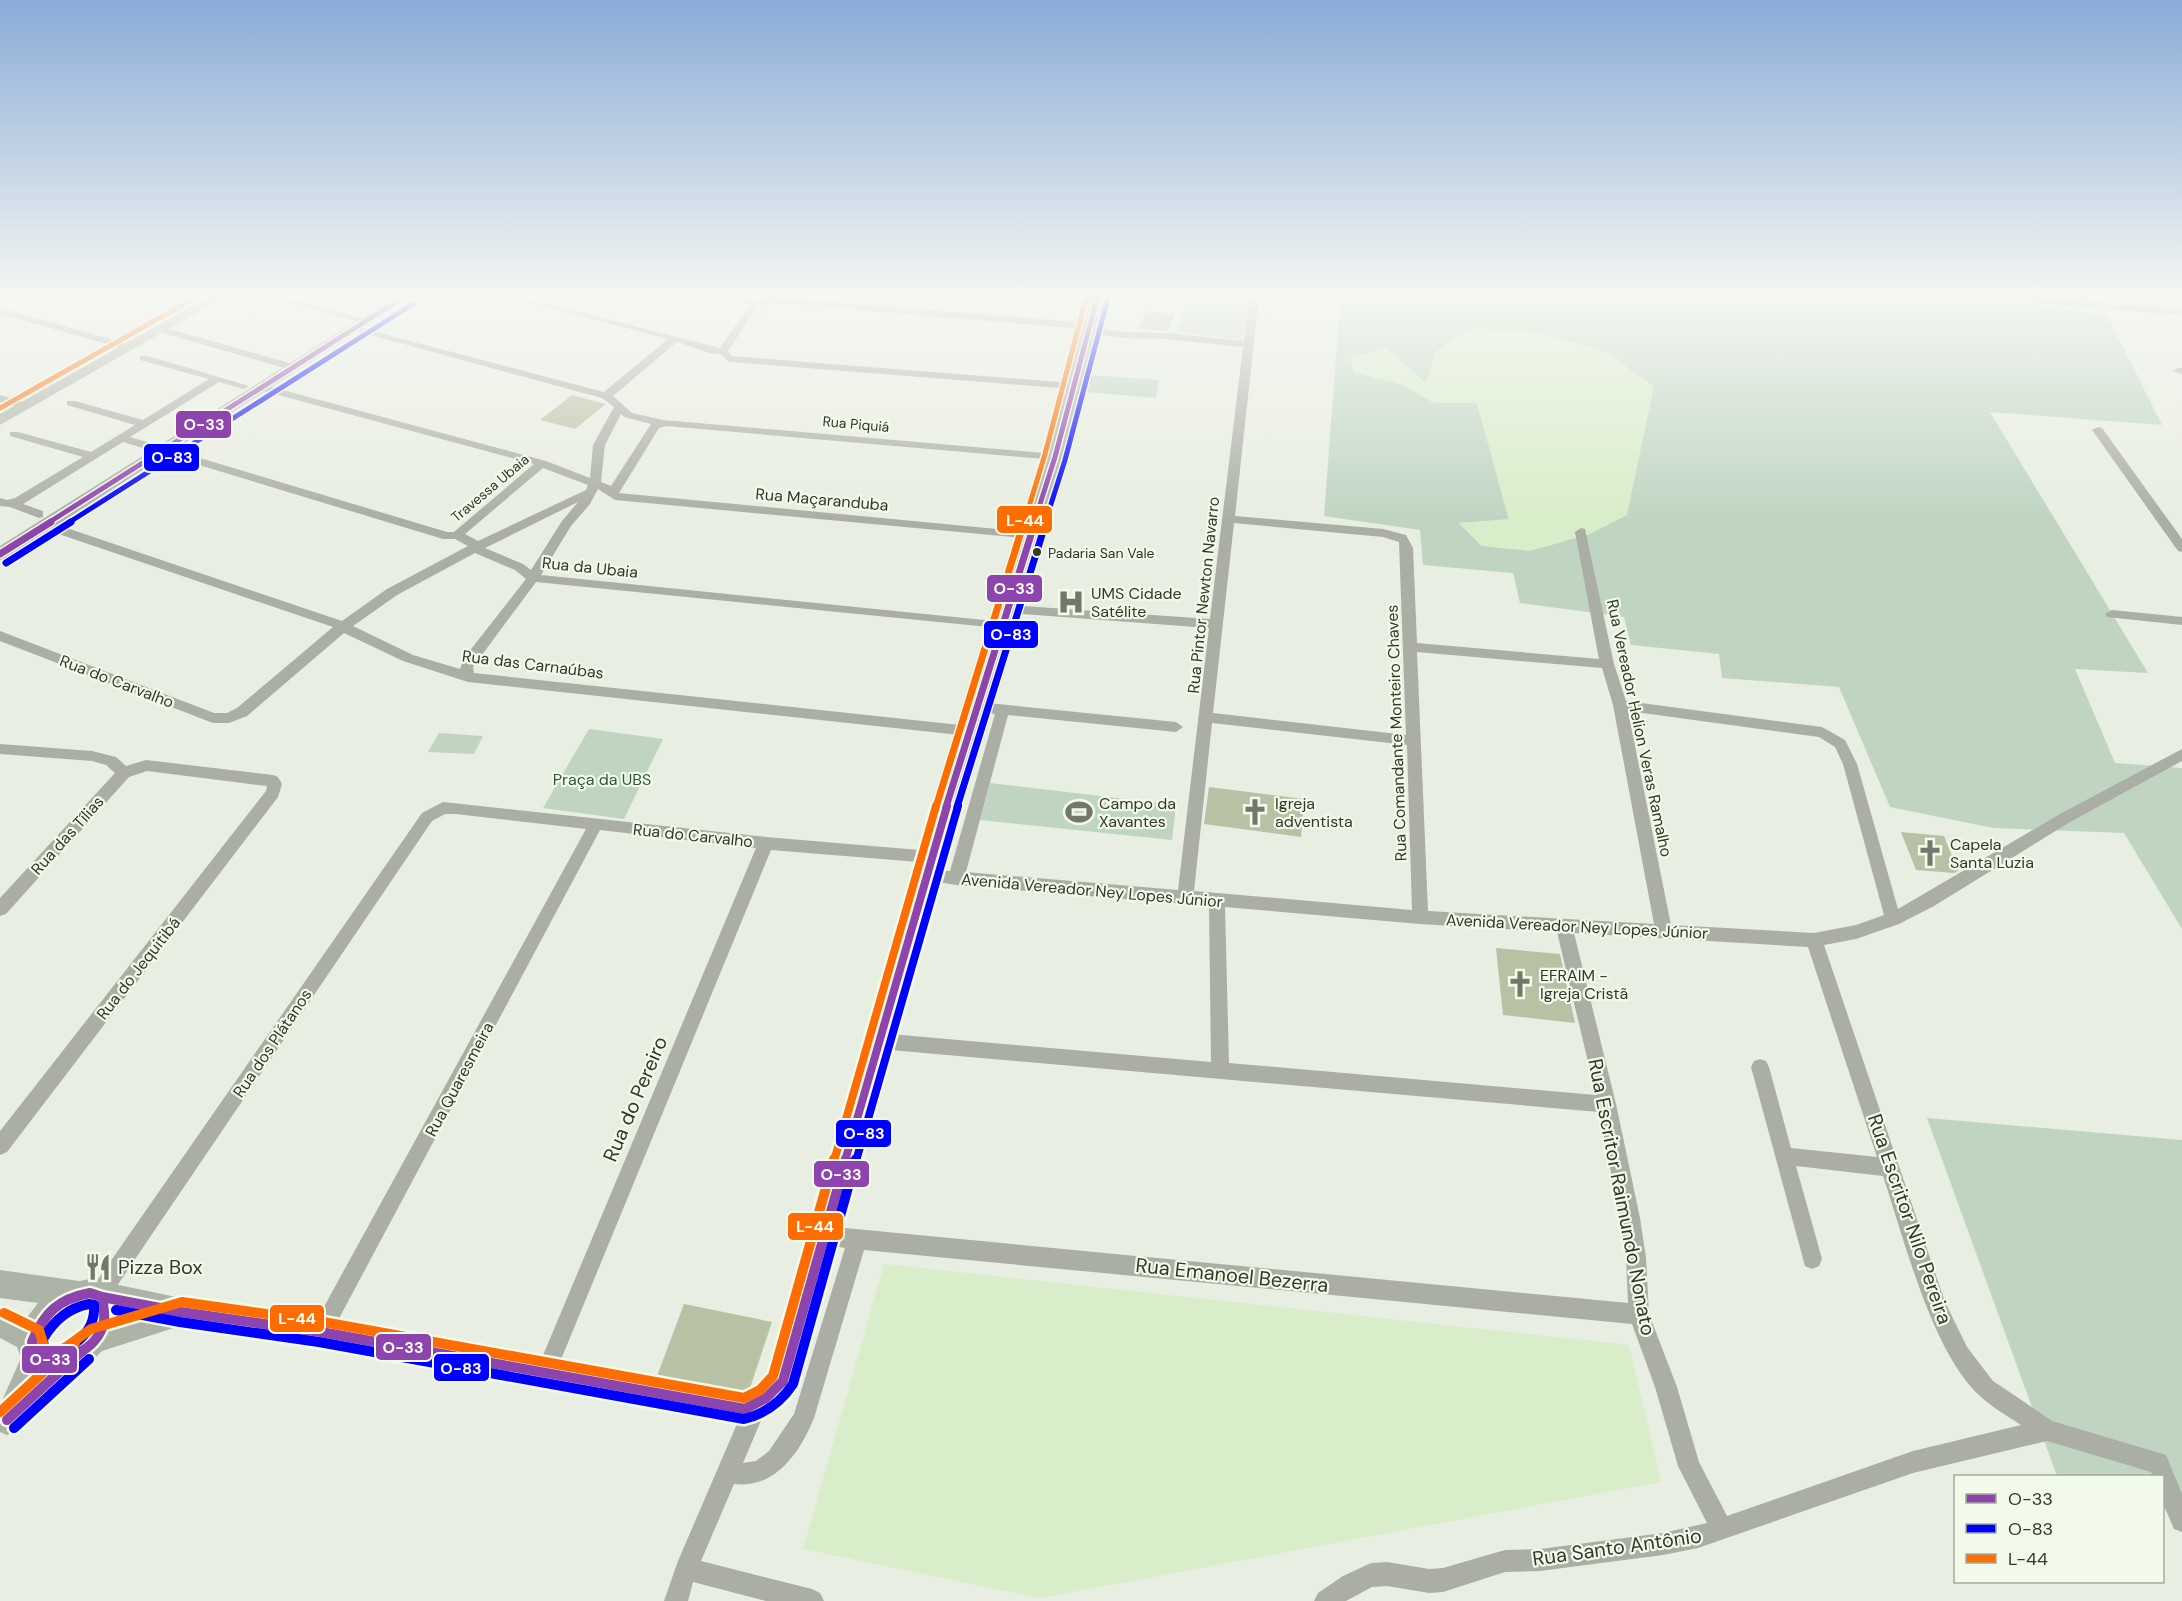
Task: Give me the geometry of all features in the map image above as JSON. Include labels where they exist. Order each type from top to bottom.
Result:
[{"type":"main road","points":[[0,420],[88,370]]},
{"type":"main road","points":[[0,554],[42,519],[160,451],[252,387],[287,370]]},
{"type":"main road","points":[[0,1284],[93,1295],[181,1312],[321,1332],[745,1409],[763,1401],[783,1381],[929,866],[1055,457],[1077,370]]},
{"type":"main road","points":[[93,1295],[106,1304],[107,1313],[104,1323],[89,1345],[4,1425],[35,1348],[41,1320],[57,1304],[93,1295]]},
{"type":"main road","points":[[0,1323],[35,1348],[49,1362],[65,1360],[89,1345],[181,1312]]},
{"type":"street","points":[[185,370],[542,463]]},
{"type":"street","points":[[515,370],[606,396],[638,370]]},
{"type":"street","points":[[852,370],[1073,386]]},
{"type":"street","name":"Rua Pintor Newton Navarro","points":[[1185,898],[1244,370]]},
{"type":"street","points":[[5,502],[92,456],[217,379]]},
{"type":"street","name":"Rua Piquiá","points":[[606,396],[633,417],[654,420],[658,425],[1055,457]]},
{"type":"street","points":[[0,398],[25,406]]},
{"type":"street","points":[[71,403],[144,424]]},
{"type":"street","points":[[468,677],[466,667],[533,578],[566,524],[593,488],[599,445],[620,406]]},
{"type":"street","points":[[613,492],[658,425]]},
{"type":"street","points":[[2098,430],[2182,548]]},
{"type":"street","points":[[14,434],[92,456]]},
{"type":"street","name":"Rua da Ubaia","points":[[121,438],[447,536],[458,535],[473,543],[475,548],[519,567],[533,578],[1006,617],[1217,624]]},
{"type":"street","name":"Rua Maçaranduba","points":[[542,463],[593,488],[613,492],[615,496],[1029,536]]},
{"type":"street","name":"Travessa Ubaia","points":[[458,535],[542,463]]},
{"type":"street","points":[[342,627],[392,592],[593,488]]},
{"type":"street","name":"Rua das Carnaúbas","points":[[5,502],[42,519],[327,619],[408,658],[468,677],[967,740],[991,752]]},
{"type":"street","name":"Rua Comandante Monteiro Chaves","points":[[1227,519],[1393,535],[1405,540],[1420,917]]},
{"type":"street","name":"Rua Vereador Helion Veras Ramalho","points":[[1581,532],[1607,664],[1620,705],[1664,931]]},
{"type":"street","points":[[2112,614],[2182,621]]},
{"type":"street","name":"Rua do Carvalho","points":[[0,636],[213,718],[235,716],[342,627]]},
{"type":"street","points":[[1411,647],[1607,664]]},
{"type":"street","points":[[1620,705],[1684,715],[1806,728],[1832,737],[1840,744],[1850,764],[1893,919]]},
{"type":"street","points":[[977,707],[1176,727]]},
{"type":"street","points":[[956,879],[1003,710]]},
{"type":"street","points":[[1206,717],[1414,741]]},
{"type":"street","points":[[0,749],[92,756],[131,770]]},
{"type":"street","name":"Avenida Vereador Ney Lopes Júnior","points":[[929,866],[956,879],[1217,902],[1420,917],[1814,940],[1856,932],[1893,919],[1928,901],[2065,818],[2182,754]]},
{"type":"street","name":"Rua do Jequitibá","points":[[0,1146],[275,789],[273,781],[146,765],[131,770]]},
{"type":"street","name":"Rua das Tílias","points":[[0,909],[131,770]]},
{"type":"street","points":[[954,781],[981,785]]},
{"type":"street","name":"Rua do Carvalho","points":[[456,808],[766,843],[929,866]]},
{"type":"street","name":"Rua dos Plátanos","points":[[93,1295],[427,817],[435,811],[456,808]]},
{"type":"street","name":"Rua Quaresmeira","points":[[321,1332],[596,825]]},
{"type":"street","name":"Rua do Pereiro","points":[[546,1372],[766,843]]},
{"type":"street","points":[[1217,902],[1220,1072]]},
{"type":"street","name":"Rua Escritor Raimundo Nonato","points":[[1564,925],[1607,1104],[1630,1218],[1637,1267],[1640,1314],[1666,1387],[1689,1466],[1722,1530]]},
{"type":"street","name":"Rua Escritor Nilo Pereira","points":[[1814,940],[1936,1306],[1960,1354],[1986,1388],[2047,1430],[2158,1462],[2163,1475]]},
{"type":"street","points":[[879,1041],[1607,1104]]},
{"type":"street","points":[[1760,1067],[1812,1259]]},
{"type":"street","points":[[1784,1156],[1890,1168]]},
{"type":"street","name":"Rua Emanoel Bezerra","points":[[824,1236],[1640,1314]]},
{"type":"street","points":[[729,1472],[751,1474],[766,1468],[789,1445],[803,1418],[858,1238]]},
{"type":"street","points":[[675,1601],[686,1569],[763,1401]]},
{"type":"street","name":"Rua Santo Antônio","points":[[1326,1601],[1351,1584],[1371,1575],[1388,1574],[1429,1581],[1443,1580],[1504,1561],[1540,1560],[1663,1544],[1722,1530],[1913,1462],[2047,1430]]},
{"type":"street","name":"Rua Escritor Nilo Pereira","points":[[2164,1477],[2182,1521]]},
{"type":"street","points":[[686,1569],[812,1601]]},
{"type":"green space","points":[[1335,370],[1357,370],[1354,372],[1401,384],[1434,403],[1477,403],[1509,520],[1459,523],[1482,546],[1654,386],[1425,383],[1410,370],[2134,370],[2162,425],[1990,412],[2148,673],[2075,669],[2115,763],[2182,768],[2182,929],[2124,833],[1993,828],[1890,807],[1839,687],[1722,678],[1719,654],[1631,645],[1624,617],[1520,603],[1513,573],[1423,565],[1420,530],[1324,516]]},
{"type":"green space","points":[[1090,375],[1159,380],[1156,398],[1086,392]]},
{"type":"green space","name":"Praça da UBS","points":[[589,729],[663,739],[624,819],[543,808]]},
{"type":"green space","points":[[439,733],[483,736],[474,754],[428,752]]},
{"type":"green space","name":"Campo da Xavantes","points":[[990,783],[1176,805],[1172,840],[980,820]]},
{"type":"green space","points":[[1927,1118],[2182,1140],[2182,1495],[2164,1478],[2164,1475],[2057,1475]]},
{"type":"sand","points":[[1353,370],[1410,370],[1425,383],[1430,370],[1631,370],[1654,386],[1627,515],[1590,534],[1530,551],[1482,546],[1459,523],[1509,519],[1477,403],[1434,403],[1401,384],[1354,372]]},
{"type":"sand","points":[[884,1264],[1629,1345],[1661,1482],[1040,1598],[803,1549]]},
{"type":"building","points":[[572,395],[606,404],[575,429],[540,420]]},
{"type":"building","name":"Igreja adventista","points":[[1209,787],[1304,799],[1301,837],[1204,824]]},
{"type":"building","name":"Capela Santa Luzia","points":[[1901,832],[1944,836],[1958,871],[1954,873],[1916,870]]},
{"type":"building","points":[[1496,948],[1560,954],[1575,1023],[1503,1015]]},
{"type":"building","points":[[684,1304],[772,1322],[750,1388],[745,1392],[657,1376]]},
{"type":"transit line","name":"L-44","points":[[0,408],[68,370]]},
{"type":"transit line","name":"O-33","points":[[0,554],[290,370]]},
{"type":"transit line","name":"O-83","points":[[6,563],[310,370]]},
{"type":"transit line","name":"L-44","points":[[4,1313],[39,1330],[45,1349],[50,1351],[62,1350],[91,1329],[182,1302],[323,1322],[744,1398],[760,1390],[773,1376],[921,854],[1045,454],[1067,370]]},
{"type":"transit line","name":"O-33","points":[[102,1297],[181,1312],[321,1332],[745,1409],[771,1394],[783,1381],[931,857],[1055,457],[1078,370]]},
{"type":"transit line","name":"O-83","points":[[116,1310],[180,1322],[319,1342],[744,1419],[766,1411],[784,1396],[793,1384],[941,860],[1065,460],[1089,370]]},
{"type":"transit line","name":"O-33","points":[[90,1293],[102,1297],[104,1320],[96,1339],[82,1352],[64,1359],[48,1360],[36,1354],[32,1342],[45,1317],[62,1303],[90,1293]]},
{"type":"transit line","name":"O-83","points":[[89,1304],[94,1305],[95,1314],[87,1332],[71,1346],[62,1350],[44,1349],[43,1339],[56,1320],[74,1308],[89,1304]]},
{"type":"transit line","name":"L-44","points":[[0,1412],[75,1343]]},
{"type":"transit line","name":"O-33","points":[[7,1420],[82,1351]]},
{"type":"transit line","name":"O-83","points":[[14,1428],[89,1359]]},
{"type":"place","name":"Padaria San Vale","points":[[1037,552]]},
{"type":"place","name":"UMS Cidade Satélite","points":[[1071,602]]},
{"type":"place","name":"Campo da Xavantes","points":[[1079,812]]},
{"type":"place","name":"Igreja adventista","points":[[1255,812]]},
{"type":"place","name":"Capela Santa Luzia","points":[[1930,853]]},
{"type":"place","name":"EFRAIM - Igreja Cristã","points":[[1520,984]]},
{"type":"place","name":"Pizza Box","points":[[98,1267]]}]
